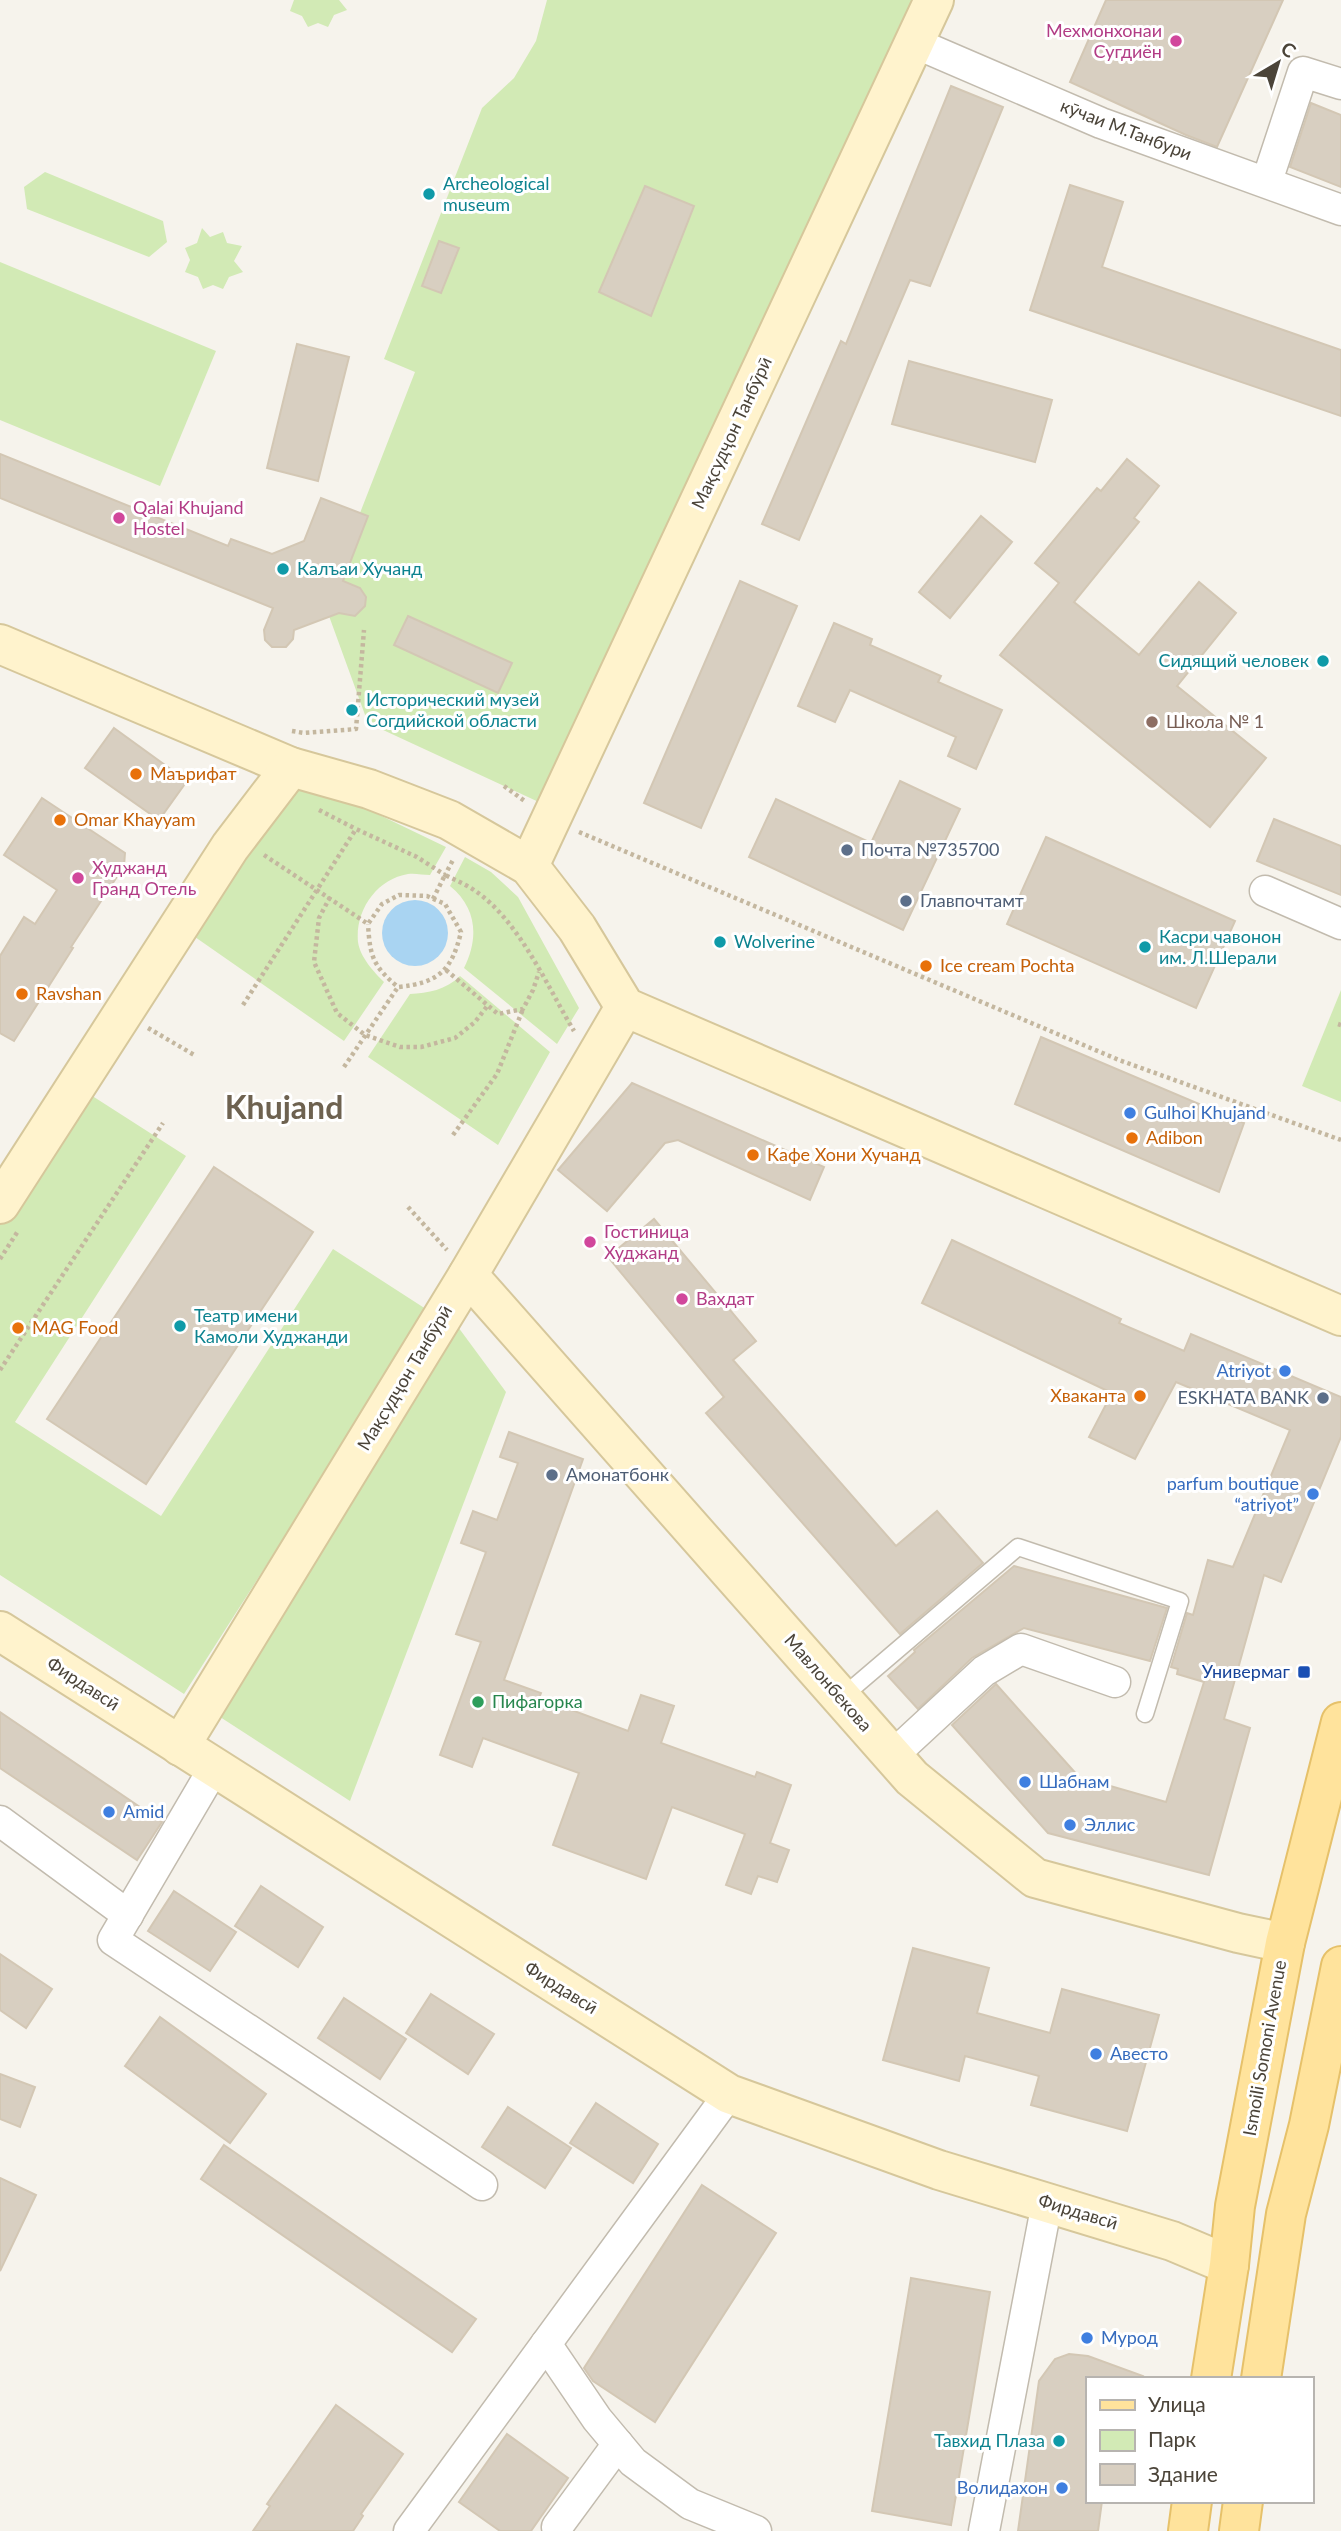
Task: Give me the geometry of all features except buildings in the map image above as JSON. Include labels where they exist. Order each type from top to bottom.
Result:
[{"type":"main road","name":"Ismoili Somoni Avenue","points":[[1211,2377],[1229,2265],[1235,2206],[1285,1942],[1341,1722]]},
{"type":"main road","points":[[1261,2377],[1286,2214],[1309,2124],[1341,1966]]},
{"type":"main road","points":[[1255,2110],[1265,2125],[1280,2132],[1289,2133],[1309,2124]]},
{"type":"main road","points":[[1188,2531],[1192,2503]]},
{"type":"main road","points":[[1238,2531],[1243,2503]]},
{"type":"street","name":"Мақсудҷон Танбӯрӣ","points":[[529,866],[934,0]]},
{"type":"street","name":"кӯчаи М.Танбури","points":[[915,43],[1101,123],[1341,210]]},
{"type":"street","points":[[1267,181],[1303,72],[1341,84]]},
{"type":"street","points":[[0,644],[291,768],[369,789],[449,820],[529,866],[577,928],[625,1007],[1341,1317]]},
{"type":"street","points":[[0,1204],[230,847],[291,768]]},
{"type":"street","points":[[1265,891],[1341,924]]},
{"type":"street","name":"Мақсудҷон Танбӯрӣ","points":[[180,1746],[468,1275],[625,1007]]},
{"type":"street","name":"Мавлонбекова","points":[[468,1275],[912,1778],[1035,1878],[1238,1933],[1285,1942]]},
{"type":"street","name":"Фирдавсӣ","points":[[0,1631],[729,2094],[939,2170],[1172,2241],[1229,2265]]},
{"type":"street","points":[[892,1756],[984,1671],[1021,1649],[1115,1682]]},
{"type":"street","points":[[215,1768],[113,1940],[482,2185]]},
{"type":"street","points":[[0,1821],[128,1915]]},
{"type":"street","points":[[409,2531],[729,2094]]},
{"type":"street","points":[[984,2531],[1047,2203]]},
{"type":"street","points":[[546,2344],[597,2419],[633,2462],[690,2504],[756,2531]]},
{"type":"street","points":[[557,2527],[618,2444]]},
{"type":"lane","points":[[841,1698],[1018,1547],[1180,1601],[1145,1714]]},
{"type":"path","points":[[256,753],[267,728],[304,733],[356,729],[364,630]]},
{"type":"path","points":[[504,786],[551,820],[1119,1060],[1341,1140]]},
{"type":"path","points":[[243,1005],[356,829],[417,857],[475,891],[495,909],[518,937],[580,1042]]},
{"type":"path","points":[[433,899],[468,831]]},
{"type":"path","points":[[261,853],[368,924]]},
{"type":"path","points":[[344,1067],[398,988],[431,979],[446,970],[456,955],[461,932],[444,904],[427,896],[399,895],[382,904],[368,924],[370,949],[375,966],[398,988]]},
{"type":"path","points":[[330,897],[319,918],[314,962],[337,1013],[365,1035],[400,1047],[421,1047],[455,1038],[475,1022],[488,1005]]},
{"type":"path","points":[[446,970],[498,1014],[523,1009]]},
{"type":"path","points":[[453,1135],[497,1074],[539,972]]},
{"type":"path","points":[[123,1013],[196,1056]]},
{"type":"path","points":[[0,1370],[163,1124]]},
{"type":"path","points":[[408,1207],[468,1275]]},
{"type":"green space","points":[[294,0],[339,0],[347,10],[334,15],[328,27],[318,23],[308,27],[302,16],[290,11]]},
{"type":"green space","points":[[547,0],[912,0],[543,804],[368,723],[329,616],[368,516],[360,513],[415,372],[384,359],[482,108],[514,78],[536,41]]},
{"type":"green space","points":[[45,172],[163,221],[167,242],[149,257],[27,209],[24,187]]},
{"type":"green space","points":[[202,228],[210,237],[223,232],[227,243],[242,246],[234,261],[243,272],[229,277],[223,289],[213,285],[203,289],[198,277],[185,272],[190,260],[185,248],[197,243]]},
{"type":"green space","points":[[0,262],[216,351],[160,486],[0,420]]},
{"type":"green space","points":[[315,784],[446,847],[430,875],[411,874],[387,882],[370,898],[364,908],[358,930],[359,948],[368,964],[384,982],[344,1041],[195,937],[286,796],[295,790]]},
{"type":"green space","points":[[465,857],[491,872],[518,897],[579,1008],[557,1044],[464,968],[472,946],[473,924],[466,904],[450,886]]},
{"type":"green space","points":[[460,976],[550,1052],[498,1145],[368,1057],[410,994],[436,990],[449,985]]},
{"type":"green space","points":[[1341,990],[1341,1102],[1302,1086]]},
{"type":"green space","points":[[83,1090],[186,1156],[15,1422],[161,1516],[333,1249],[429,1311],[184,1694],[0,1575],[0,1218]]},
{"type":"green space","points":[[447,1312],[506,1392],[350,1801],[200,1704]]},
{"type":"water","points":[[415,900],[428,902],[438,910],[446,920],[446,946],[438,956],[428,964],[415,966],[402,964],[392,956],[384,946],[382,933],[384,920],[392,910],[402,902]]},
{"type":"place","name":"Мехмонхонаи Сугдиён","points":[[1176,41]]},
{"type":"place","name":"Archeological museum","points":[[429,194]]},
{"type":"place","name":"Qalai Khujand Hostel","points":[[119,518]]},
{"type":"place","name":"Калъаи Хучанд","points":[[283,569]]},
{"type":"place","name":"Сидящий человек","points":[[1323,661]]},
{"type":"place","name":"Исторический музей Согдийской области","points":[[352,710]]},
{"type":"place","name":"Школа № 1","points":[[1152,722]]},
{"type":"place","name":"Маърифат","points":[[136,774]]},
{"type":"place","name":"Omar Khayyam","points":[[60,820]]},
{"type":"place","name":"Почта №735700","points":[[847,850]]},
{"type":"place","name":"Худжанд Гранд Отель","points":[[78,878]]},
{"type":"place","name":"Главпочтамт","points":[[906,901]]},
{"type":"place","name":"Wolverine","points":[[720,942]]},
{"type":"place","name":"Касри чавонон им. Л.Шерали","points":[[1145,947]]},
{"type":"place","name":"Ice cream Pochta","points":[[926,966]]},
{"type":"place","name":"Ravshan","points":[[22,994]]},
{"type":"place","name":"Gulhoi Khujand","points":[[1130,1113]]},
{"type":"place","name":"Adibon","points":[[1132,1138]]},
{"type":"place","name":"Кафе Хони Хучанд","points":[[753,1155]]},
{"type":"place","name":"Гостиница Худжанд","points":[[590,1242]]},
{"type":"place","name":"Вахдат","points":[[682,1299]]},
{"type":"place","name":"Театр имени Камоли Худжанди","points":[[180,1326]]},
{"type":"place","name":"MAG Food","points":[[18,1328]]},
{"type":"place","name":"Atriyot","points":[[1285,1371]]},
{"type":"place","name":"Хваканта","points":[[1140,1396]]},
{"type":"place","name":"ESKHATA BANK","points":[[1323,1398]]},
{"type":"place","name":"Амонатбонк","points":[[552,1475]]},
{"type":"place","name":"parfum boutique “atriyot”","points":[[1313,1494]]},
{"type":"place","name":"Универмаг","points":[[1304,1672]]},
{"type":"place","name":"Пифагорка","points":[[478,1702]]},
{"type":"place","name":"Шабнам","points":[[1025,1782]]},
{"type":"place","name":"Amid","points":[[109,1812]]},
{"type":"place","name":"Эллис","points":[[1070,1825]]},
{"type":"place","name":"Авесто","points":[[1096,2054]]},
{"type":"place","name":"Мурод","points":[[1087,2338]]},
{"type":"place","name":"Тавхид Плаза","points":[[1059,2441]]},
{"type":"place","name":"Волидахон","points":[[1062,2488]]},
{"type":"district","name":"Khujand","points":[[284,1108]]}]
